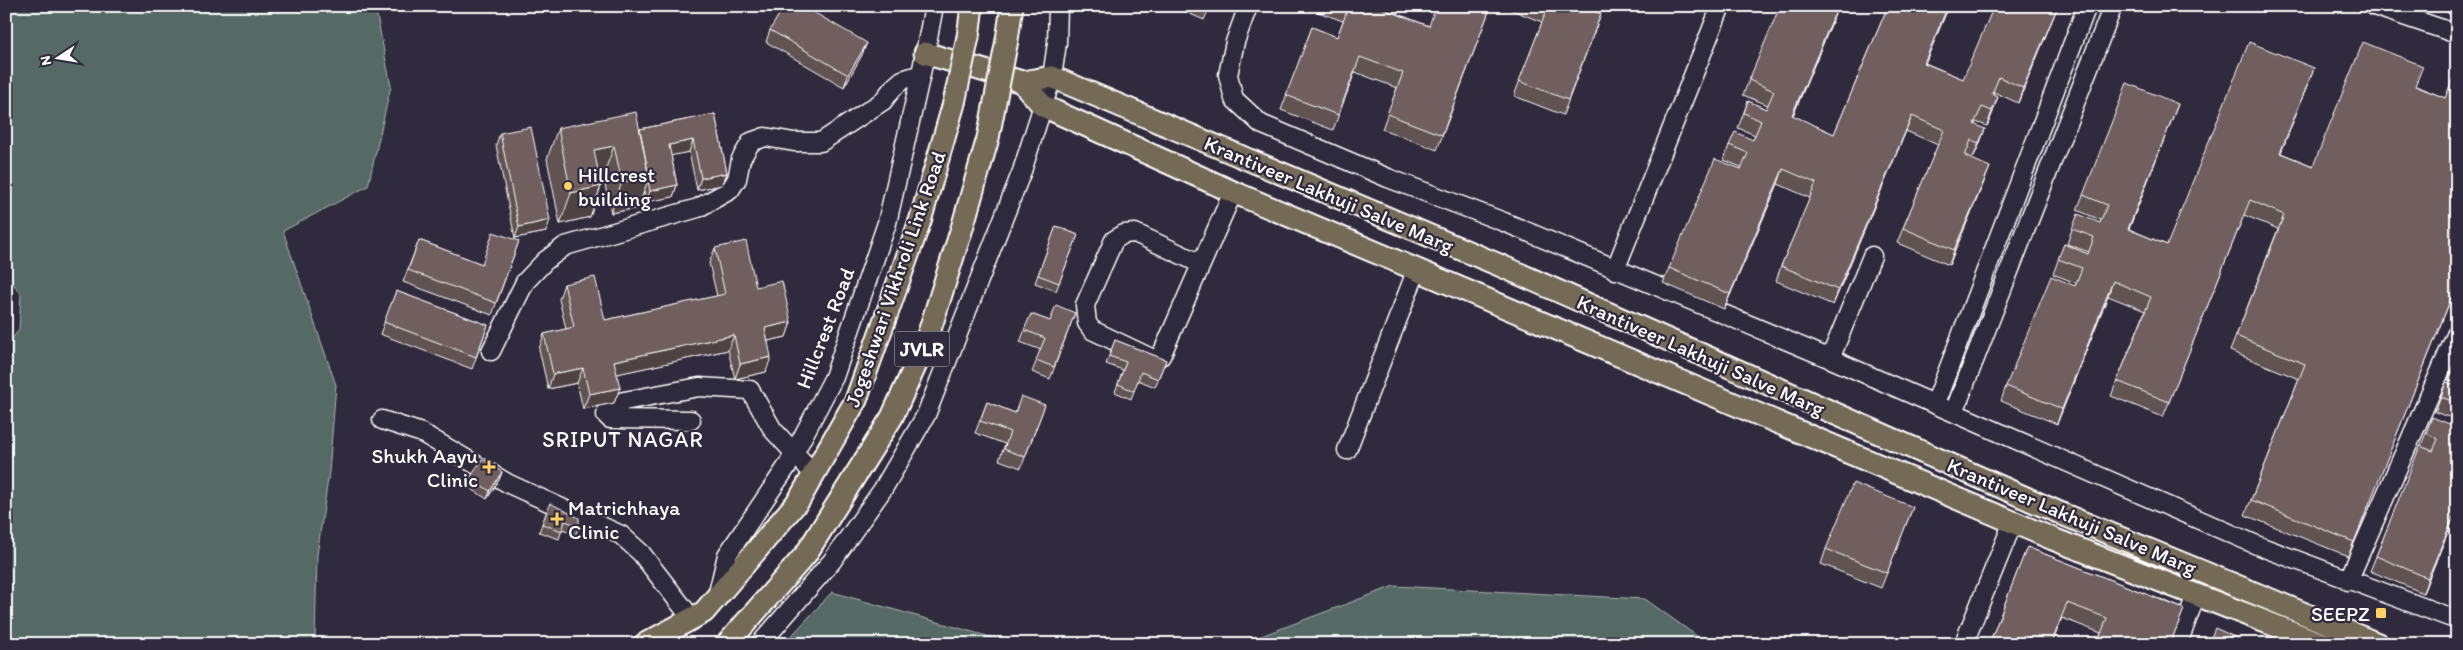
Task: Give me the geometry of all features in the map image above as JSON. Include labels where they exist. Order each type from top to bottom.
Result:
[{"type":"main road","name":"Jogeshwari Vikhroli Link Road","points":[[645,644],[704,612],[717,598],[799,500],[856,400],[920,221],[954,103],[968,37],[972,6]]},
{"type":"main road","name":"JVLR","points":[[727,644],[806,554],[854,479],[896,408],[926,342],[988,138],[1012,6]]},
{"type":"main road","points":[[925,53],[1022,82],[1052,77]]},
{"type":"main road","name":"Krantiveer Lakhuji Salve Marg","points":[[1052,77],[1498,265],[2062,514],[2378,644]]},
{"type":"main road","name":"Krantiveer Lakhuji Salve Marg","points":[[1022,82],[1042,106],[1233,192],[2053,539],[2322,644]]},
{"type":"main road","points":[[2053,539],[2062,514]]},
{"type":"street","name":"Hillcrest Road","points":[[717,598],[726,556],[794,453],[834,377],[887,222],[921,74],[934,6]]},
{"type":"street","points":[[760,644],[832,561],[883,489],[926,415],[1022,171],[1052,77],[1057,43],[1058,6]]},
{"type":"street","points":[[1248,6],[1235,42],[1228,75],[1234,99],[1261,124],[1830,359],[2259,546],[2348,581],[2457,620]]},
{"type":"street","points":[[1615,270],[1721,6]]},
{"type":"street","points":[[1935,404],[2087,6]]},
{"type":"street","points":[[1954,412],[2113,6]]},
{"type":"street","points":[[2374,6],[2457,34]]},
{"type":"street","points":[[491,351],[526,282],[545,261],[565,246],[698,208],[715,200],[730,190],[737,179],[741,160],[751,142],[765,137],[794,142],[821,142],[883,101],[902,80],[921,74]]},
{"type":"street","points":[[1201,264],[1135,233],[1124,234],[1114,240],[1085,305],[1087,323],[1092,330],[1153,360],[1158,358],[1201,264],[1233,192]]},
{"type":"street","points":[[1830,359],[1872,256]]},
{"type":"street","points":[[1347,450],[1417,269]]},
{"type":"street","points":[[2348,581],[2457,333]]},
{"type":"street","points":[[692,420],[610,419],[606,415],[607,409],[624,401],[699,387],[750,390],[773,430],[814,474]]},
{"type":"street","points":[[382,420],[422,433],[509,484],[621,535],[641,554],[692,619]]},
{"type":"street","points":[[1967,644],[1966,638],[2013,522]]},
{"type":"street","points":[[2178,644],[2196,595]]},
{"type":"street","points":[[2140,602],[2186,620]]},
{"type":"green space","points":[[6,6],[375,6],[391,86],[368,186],[283,231],[336,385],[329,472],[317,555],[315,644],[6,644],[6,346],[19,330],[21,294],[6,274]]},
{"type":"green space","points":[[1394,586],[1645,599],[1708,644],[1240,644]]},
{"type":"green space","points":[[832,592],[1015,644],[784,644]]},
{"type":"building","points":[[784,6],[803,6],[867,43],[848,75],[770,30]]},
{"type":"building","points":[[1349,6],[1385,6],[1383,9],[1429,26],[1436,6],[1491,6],[1442,135],[1387,114],[1403,73],[1360,57],[1338,115],[1286,95],[1312,27],[1337,37]]},
{"type":"building","points":[[1546,6],[1584,6],[1601,14],[1568,100],[1519,81],[1548,7]]},
{"type":"building","points":[[1780,6],[1838,6],[1792,115],[1834,134],[1888,6],[1948,6],[1924,63],[1963,79],[1994,6],[2058,6],[2023,88],[1999,77],[1992,94],[1998,97],[1992,111],[1982,107],[1974,124],[1985,129],[1979,143],[1971,140],[1965,156],[1990,167],[1954,250],[1903,228],[1944,130],[1912,116],[1838,290],[1781,266],[1816,183],[1783,169],[1730,294],[1669,268],[1715,159],[1741,169],[1748,153],[1729,145],[1735,132],[1753,140],[1761,121],[1744,113],[1748,101],[1766,109],[1774,91],[1749,80]]},
{"type":"building","points":[[2249,42],[2314,68],[2280,153],[2313,166],[2363,42],[2423,66],[2415,86],[2445,98],[2453,78],[2457,79],[2457,283],[2354,542],[2251,500],[2305,364],[2236,336],[2284,215],[2250,200],[2169,402],[2117,381],[2151,297],[2113,281],[2062,409],[2006,386],[2051,276],[2075,286],[2082,268],[2058,259],[2064,244],[2088,254],[2094,237],[2072,229],[2078,214],[2100,223],[2107,205],[2083,195],[2127,83],[2178,104],[2128,229],[2167,245]]},
{"type":"building","points":[[636,112],[649,177],[622,182],[614,146],[594,150],[601,186],[571,193],[558,128]]},
{"type":"building","points":[[715,114],[727,173],[701,178],[693,140],[669,145],[677,185],[650,191],[640,129]]},
{"type":"building","points":[[531,127],[550,220],[519,227],[500,133]]},
{"type":"building","points":[[1056,226],[1078,235],[1059,283],[1038,275]]},
{"type":"building","points":[[493,232],[519,241],[496,303],[408,270],[419,240],[482,264]]},
{"type":"building","points":[[746,241],[756,287],[782,281],[791,322],[765,328],[771,357],[740,364],[734,335],[614,361],[620,388],[589,394],[583,368],[553,374],[544,334],[574,327],[564,284],[595,277],[605,320],[725,294],[715,248]]},
{"type":"building","points":[[396,291],[488,325],[476,357],[384,322]]},
{"type":"building","points":[[1056,305],[1075,313],[1054,367],[1036,360],[1045,338],[1024,330],[1031,314],[1050,321]]},
{"type":"building","points":[[1115,340],[1166,360],[1158,379],[1141,372],[1134,391],[1118,384],[1126,362],[1109,356]]},
{"type":"building","points":[[2457,357],[2457,367],[2453,365]]},
{"type":"building","points":[[2446,382],[2457,386],[2457,403],[2441,397]]},
{"type":"building","points":[[1021,396],[1045,405],[1025,457],[1004,449],[1010,432],[980,421],[987,402],[1015,413]]},
{"type":"building","points":[[2457,412],[2457,508],[2428,578],[2376,556],[2420,446],[2433,451],[2438,439],[2426,433],[2432,417],[2452,425]]},
{"type":"building","points":[[482,459],[502,472],[490,491],[470,478]]},
{"type":"building","points":[[1853,483],[1913,507],[1887,573],[1826,549]]},
{"type":"building","points":[[550,503],[579,518],[579,526],[565,521],[562,531],[542,524]]},
{"type":"building","points":[[2027,547],[2184,609],[2170,644],[2097,644],[2107,618],[2067,603],[2051,644],[2004,644],[1991,639]]},
{"type":"building","points":[[2215,628],[2250,644],[2208,644]]},
{"type":"place","name":"Hillcrest building","points":[[568,186]]},
{"type":"place","name":"Shukh Aayu Clinic","points":[[489,467]]},
{"type":"place","name":"Matrichhaya Clinic","points":[[557,519]]},
{"type":"place","name":"SEEPZ","points":[[2381,613]]},
{"type":"district","name":"SRIPUT NAGAR","points":[[623,439]]}]
